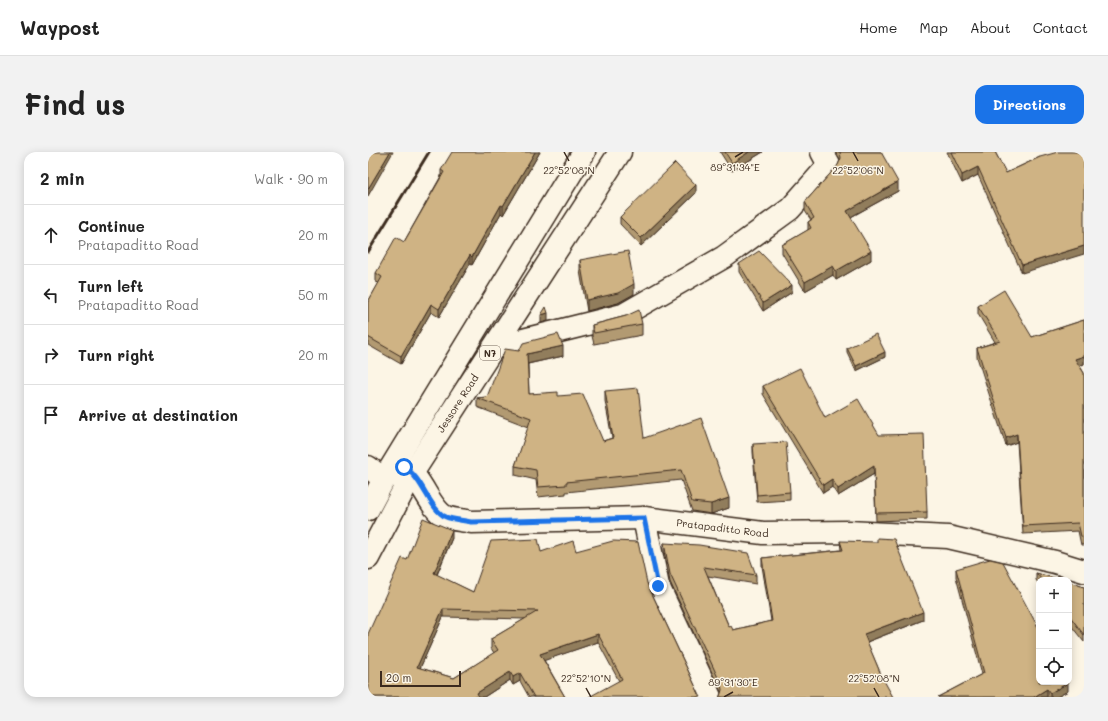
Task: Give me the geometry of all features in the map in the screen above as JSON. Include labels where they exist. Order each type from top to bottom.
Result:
[{"type":"main road","name":"N7","points":[[368,509],[376,473],[584,152]]},
{"type":"main road","name":"Jessore Road","points":[[368,558],[413,472],[620,152]]},
{"type":"main road","points":[[495,346],[623,315],[724,258],[790,209],[829,165],[822,152]]},
{"type":"main road","points":[[376,473],[404,467],[413,472]]},
{"type":"main road","name":"Pratapaditto Road","points":[[413,472],[432,502],[446,517],[471,522],[644,518],[763,533],[848,532],[948,537],[1055,562],[1084,571]]},
{"type":"main road","points":[[644,518],[658,586],[710,697]]},
{"type":"building","points":[[368,152],[390,152],[368,189]]},
{"type":"building","points":[[452,152],[535,152],[503,206],[501,205],[472,257],[470,255],[439,309],[431,304],[401,356],[368,337],[368,302],[382,277],[376,273],[396,237],[404,242],[444,172],[441,170]]},
{"type":"building","points":[[725,152],[749,152],[732,163]]},
{"type":"building","points":[[840,152],[881,152],[898,182],[847,211],[871,251],[836,271],[833,266],[805,282],[782,245],[811,228],[808,222],[814,218],[805,202],[838,165],[841,158]]},
{"type":"building","points":[[951,152],[995,152],[1006,173],[1040,157],[1058,152],[1084,152],[1084,246],[1022,265],[978,167],[962,175]]},
{"type":"building","points":[[675,163],[696,185],[641,238],[620,217]]},
{"type":"building","points":[[628,251],[634,284],[618,293],[587,300],[580,260]]},
{"type":"building","points":[[759,251],[792,285],[763,303],[739,264]]},
{"type":"building","points":[[1004,290],[1032,337],[1084,320],[1084,356],[1075,359],[1084,373],[1084,537],[1081,536],[1078,523],[1023,526],[1017,434],[1006,438],[977,348],[1000,341],[978,306]]},
{"type":"building","points":[[546,307],[548,313],[541,315]]},
{"type":"building","points":[[639,310],[642,324],[594,333],[592,325],[626,316]]},
{"type":"building","points":[[558,334],[563,346],[527,354],[529,394],[558,392],[558,396],[583,394],[603,441],[613,438],[605,391],[638,388],[644,438],[701,418],[729,498],[711,504],[692,502],[681,470],[566,482],[566,485],[538,487],[536,470],[515,466],[531,418],[477,398],[487,397],[505,349],[519,351],[523,343]]},
{"type":"building","points":[[876,334],[885,352],[856,366],[847,348]]},
{"type":"building","points":[[800,368],[825,418],[858,399],[879,435],[924,434],[927,512],[876,513],[874,466],[838,489],[832,479],[823,485],[763,386]]},
{"type":"building","points":[[786,442],[790,492],[757,495],[753,444]]},
{"type":"building","points":[[423,518],[452,530],[434,573],[473,592],[491,541],[538,539],[541,552],[573,541],[576,551],[613,541],[638,542],[647,583],[701,697],[589,697],[622,679],[598,634],[540,654],[565,697],[534,697],[520,673],[513,677],[510,672],[477,693],[479,697],[368,697],[368,634],[402,558],[407,560]],"holes":[[[443,609],[538,611],[491,639],[498,650],[454,678],[417,667]]]},
{"type":"building","points":[[877,538],[894,539],[923,612],[864,634],[882,677],[893,697],[719,697],[722,690],[721,684],[670,574],[664,543],[699,545],[748,553],[756,575],[704,567],[729,627],[731,626],[733,630],[772,621],[762,558],[843,550],[840,541],[877,542]]},
{"type":"building","points":[[990,559],[1003,562],[1036,623],[1036,685],[1064,685],[1050,693],[1047,689],[1034,697],[938,697],[984,673],[956,569]]},
{"type":"building","points":[[1036,573],[1050,577],[1039,577]]},
{"type":"building","points":[[1072,583],[1084,587],[1084,635],[1072,619]]},
{"type":"railway","points":[[368,252],[429,152]]},
{"type":"route","points":[[404,467],[413,472],[432,502],[446,517],[471,522],[644,518],[658,586]]}]
